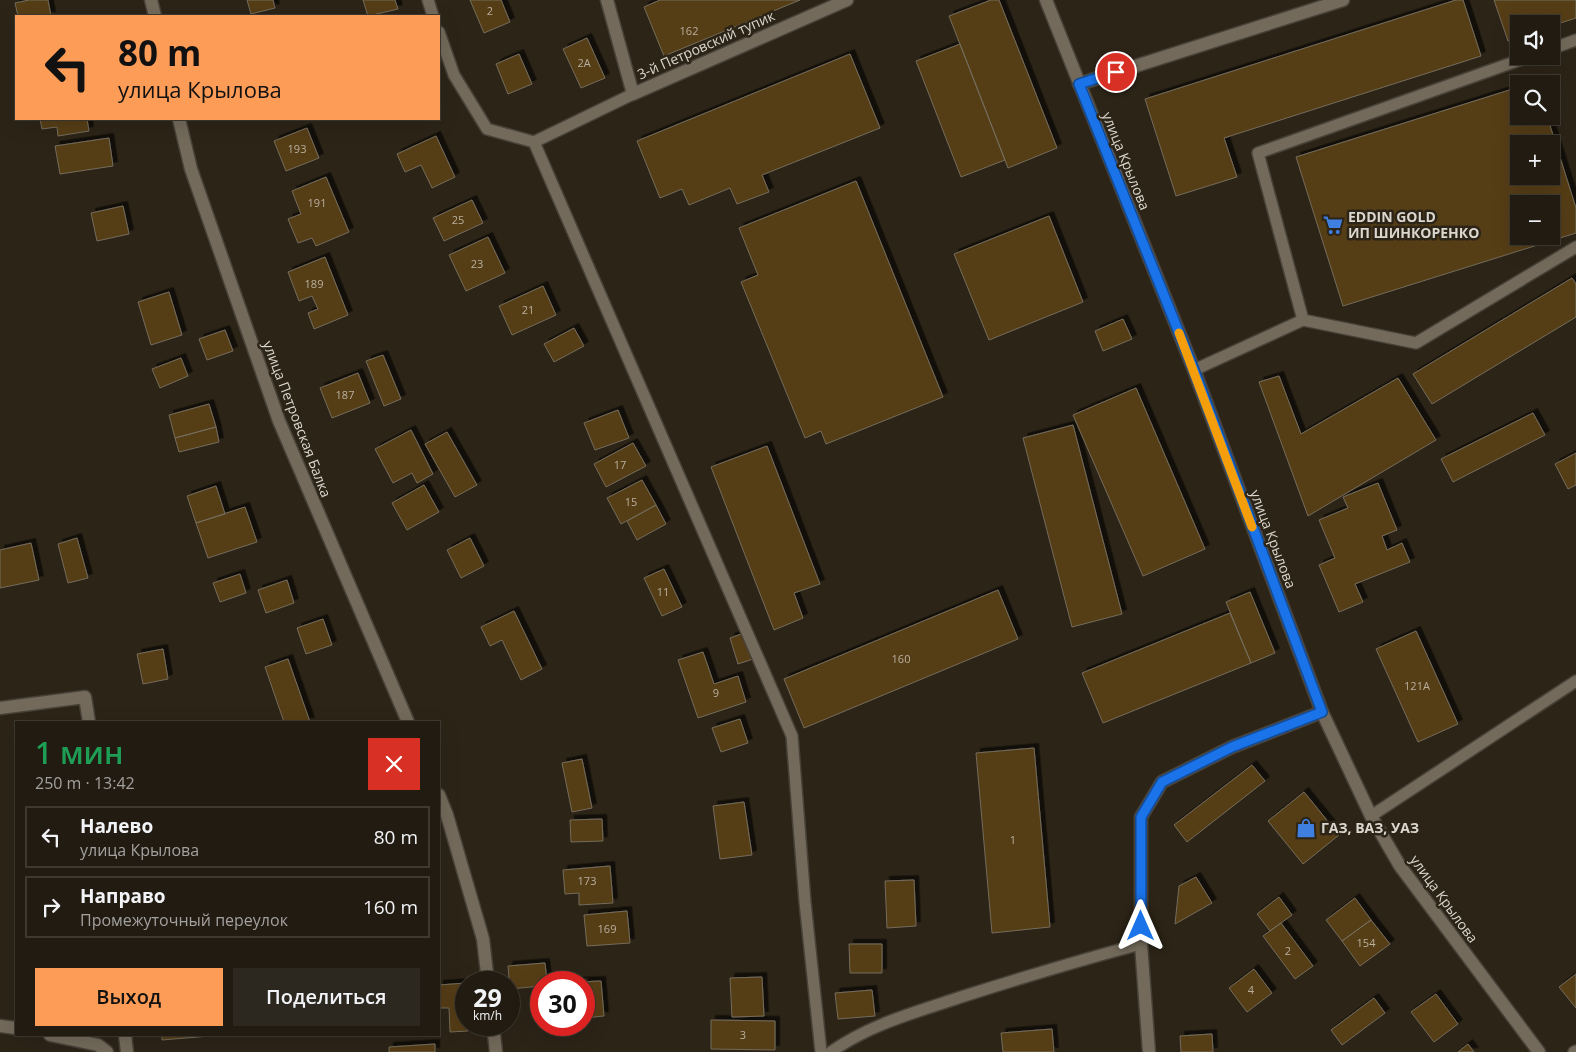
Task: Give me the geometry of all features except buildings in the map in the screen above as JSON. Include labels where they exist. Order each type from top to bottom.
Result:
[{"type":"street","points":[[151,0],[154,15]]},
{"type":"street","points":[[607,0],[633,94]]},
{"type":"street","name":"3-й Петровский тупик","points":[[633,94],[847,0]]},
{"type":"street","name":"улица Крылова","points":[[1046,0],[1194,370],[1322,712],[1371,816],[1400,866],[1539,1052]]},
{"type":"street","points":[[1079,84],[1343,0]]},
{"type":"street","name":"улица Петровская Балка","points":[[179,120],[191,169],[279,421],[408,721]]},
{"type":"street","points":[[0,708],[85,697],[89,721]]},
{"type":"street","points":[[1148,1052],[1141,944],[1141,817],[1162,782],[1232,747],[1322,712]]},
{"type":"street","points":[[440,798],[447,815],[482,939],[486,971]]},
{"type":"street","points":[[0,1026],[15,1028]]},
{"type":"street","points":[[55,1036],[98,1045],[107,1052]]},
{"type":"street","points":[[125,1036],[127,1052]]},
{"type":"street","points":[[494,1036],[496,1052]]},
{"type":"lane","points":[[428,0],[433,15]]},
{"type":"lane","points":[[440,35],[454,76],[488,129],[534,142],[633,94]]},
{"type":"lane","points":[[1560,46],[1576,40]]},
{"type":"lane","points":[[1303,320],[1258,153],[1510,63]]},
{"type":"lane","points":[[534,142],[792,736],[805,902],[821,1052]]},
{"type":"lane","points":[[1194,370],[1303,320],[1416,343],[1576,247]]},
{"type":"lane","points":[[1371,816],[1576,681]]},
{"type":"lane","points":[[832,1052],[847,1041],[892,1020],[1059,966],[1141,944]]},
{"type":"slow traffic","points":[[1179,333],[1252,527]]},
{"type":"place","name":"EDDIN GOLD ИП ШИНКОРЕНКО","points":[[1333,225]]},
{"type":"place","name":"ГАЗ, ВАЗ, УАЗ","points":[[1306,828]]},
{"type":"route","points":[[1116,72],[1079,84],[1194,370],[1322,712],[1232,747],[1162,782],[1141,817],[1141,926]]}]
